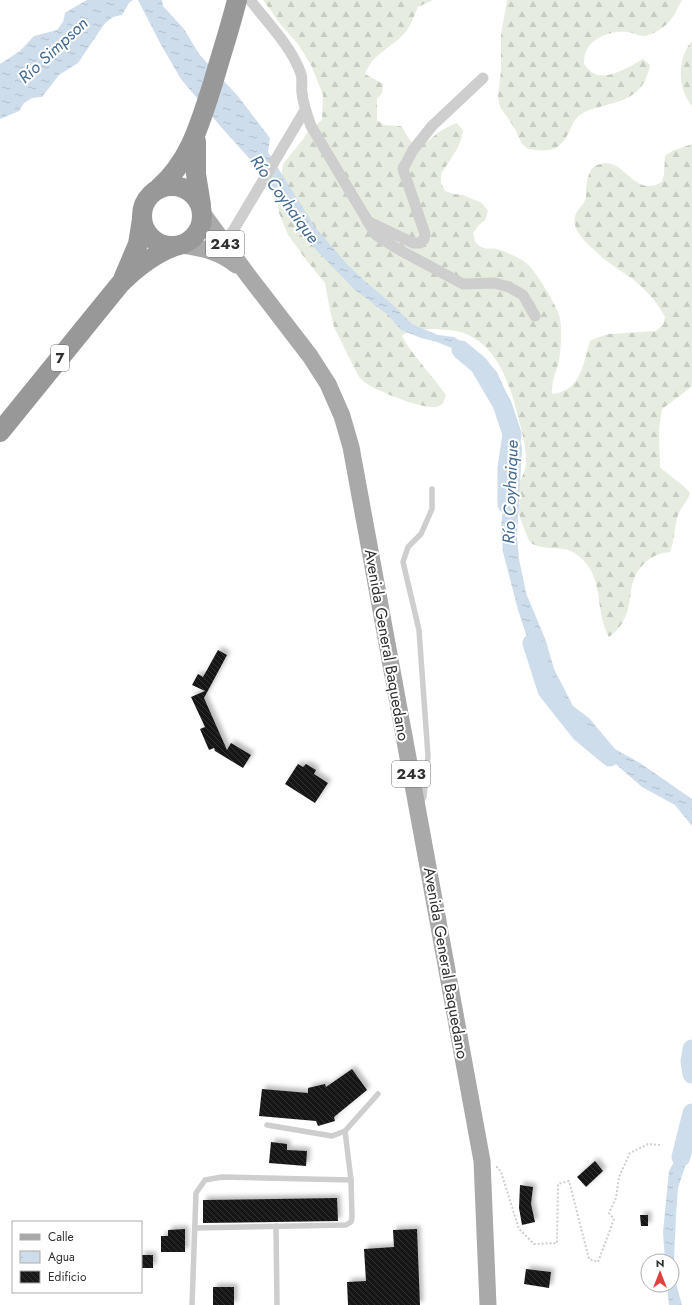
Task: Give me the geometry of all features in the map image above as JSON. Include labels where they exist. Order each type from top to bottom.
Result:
[{"type":"highway","name":"7","points":[[120,284],[136,249],[144,204],[148,198],[168,180],[177,169],[187,155],[197,133],[237,0]]},
{"type":"highway","name":"7","points":[[0,432],[120,284],[149,258],[162,251],[188,242],[198,233],[203,221],[196,174],[195,151],[197,133]]},
{"type":"highway","points":[[159,188],[173,186],[187,189],[193,193],[202,209]]},
{"type":"highway","points":[[142,219],[143,226],[152,239],[166,246],[178,246]]},
{"type":"main road","name":"Avenida General Baquedano","points":[[202,209],[224,244],[310,356],[328,384],[342,416],[350,448],[480,1146],[483,1168],[488,1305]]},
{"type":"main road","name":"Avenida General Baquedano","points":[[178,246],[197,247],[219,253],[247,274]]},
{"type":"street","points":[[250,0],[284,44],[295,61],[301,76],[305,110],[311,126],[376,235],[396,248],[463,284],[494,284],[509,287],[523,295],[535,316]]},
{"type":"street","points":[[367,221],[413,243],[420,243],[424,239],[425,234],[403,169],[413,150],[432,126],[483,78]]},
{"type":"street","points":[[224,244],[305,110]]},
{"type":"lane","points":[[417,809],[424,797],[428,756],[419,630],[403,562],[408,547],[421,534],[432,509],[432,489]]},
{"type":"lane","points":[[268,1125],[332,1136],[345,1131],[378,1094]]},
{"type":"lane","points":[[195,1228],[346,1225],[351,1222],[350,1180],[345,1131]]},
{"type":"lane","points":[[192,1305],[196,1193],[206,1180],[222,1177],[350,1180]]},
{"type":"lane","points":[[276,1226],[277,1305]]},
{"type":"path","points":[[483,1168],[497,1167],[501,1172],[519,1229],[534,1244],[556,1243],[558,1184],[569,1181],[589,1259],[598,1262],[614,1219],[609,1213],[616,1198],[619,1177],[630,1153],[648,1144],[660,1145]]},
{"type":"green space","points":[[263,0],[433,0],[418,7],[407,30],[373,60],[365,74],[383,84],[382,93],[377,99],[377,120],[384,125],[401,126],[410,140],[418,147],[442,130],[454,124],[457,123],[463,130],[457,149],[441,174],[441,183],[445,191],[463,195],[482,203],[488,211],[485,220],[473,233],[475,242],[487,249],[496,249],[513,255],[525,262],[539,279],[557,310],[560,318],[561,341],[560,355],[552,394],[562,392],[575,382],[583,367],[590,341],[609,334],[656,331],[663,325],[665,317],[643,288],[596,252],[588,245],[577,231],[575,225],[575,215],[584,202],[591,170],[597,165],[607,163],[615,165],[635,181],[643,185],[651,186],[662,182],[665,156],[672,151],[692,144],[692,386],[662,409],[659,429],[660,467],[690,493],[678,515],[670,552],[652,557],[640,568],[635,575],[626,615],[619,627],[609,637],[602,618],[597,587],[590,568],[576,554],[568,550],[541,547],[529,540],[515,503],[515,495],[526,463],[523,436],[511,391],[498,363],[489,351],[478,341],[465,334],[449,330],[418,329],[409,331],[402,336],[412,352],[446,395],[443,403],[436,407],[420,405],[387,394],[368,385],[357,373],[334,327],[325,283],[288,235],[279,213],[278,204],[283,164],[308,131],[322,120],[323,95],[311,65],[298,44],[282,26]]},
{"type":"green space","points":[[507,0],[682,0],[670,21],[656,32],[643,36],[628,32],[615,32],[596,39],[591,44],[587,49],[584,64],[592,72],[599,75],[610,75],[643,59],[650,65],[648,74],[640,88],[628,98],[582,113],[575,120],[562,143],[554,149],[543,150],[528,149],[522,144],[514,127],[500,107],[498,97],[501,71],[501,35]]},
{"type":"green space","points":[[692,41],[692,106],[687,99],[681,82],[681,65],[687,48]]},
{"type":"water","name":"Río Simpson","points":[[87,0],[133,0],[129,3],[122,15],[113,17],[105,23],[78,63],[59,75],[42,97],[32,98],[24,103],[19,111],[0,119],[0,64],[20,51],[34,36],[57,30],[63,22],[65,13]]},
{"type":"water","points":[[138,0],[162,0],[163,6],[184,29],[199,54],[237,95],[270,138],[268,152],[315,227],[347,264],[412,324],[438,335],[454,337],[482,355],[497,372],[505,390],[522,448],[517,536],[519,559],[526,593],[546,641],[554,669],[573,706],[589,718],[615,749],[640,763],[692,799],[692,826],[675,805],[642,787],[603,753],[566,716],[548,685],[531,649],[518,610],[503,552],[501,527],[509,462],[507,434],[500,394],[486,370],[454,349],[401,330],[388,315],[354,289],[320,254],[301,233],[249,158],[181,79],[160,43]]},
{"type":"water","points":[[692,1120],[692,1145],[678,1188],[674,1253],[664,1253],[663,1232],[669,1171]]},
{"type":"water","points":[[668,1293],[679,1293],[682,1305],[669,1305]]},
{"type":"building","points":[[218,650],[227,655],[204,698],[227,750],[231,743],[251,755],[243,768],[215,751],[214,748],[209,750],[200,729],[205,727],[191,697],[205,691],[192,685],[198,674],[203,677]]},
{"type":"building","points":[[298,764],[303,767],[306,764],[316,770],[314,774],[328,783],[315,803],[285,784]]},
{"type":"building","points":[[352,1069],[367,1090],[334,1117],[335,1121],[318,1126],[316,1121],[259,1116],[262,1089],[308,1093],[308,1088],[325,1084],[326,1087]]},
{"type":"building","points":[[271,1142],[287,1144],[287,1150],[307,1151],[306,1166],[269,1163]]},
{"type":"building","points":[[595,1161],[603,1171],[586,1187],[577,1177]]},
{"type":"building","points":[[520,1185],[533,1187],[531,1204],[535,1222],[522,1225],[519,1208]]},
{"type":"building","points":[[337,1198],[338,1221],[203,1223],[203,1200]]},
{"type":"building","points":[[640,1215],[648,1215],[648,1226],[641,1226]]},
{"type":"building","points":[[185,1229],[185,1252],[161,1252],[161,1236],[168,1236],[168,1230]]},
{"type":"building","points":[[417,1229],[420,1305],[348,1305],[347,1282],[366,1281],[364,1249],[394,1247],[393,1230]]},
{"type":"building","points":[[142,1255],[153,1255],[153,1268],[142,1268]]},
{"type":"building","points":[[526,1269],[551,1272],[549,1288],[524,1284]]},
{"type":"building","points":[[213,1287],[234,1287],[234,1305],[213,1305]]},
{"type":"waterway","name":"Río Coyhaique","points":[[461,350],[479,365],[502,404],[512,434],[507,468],[507,504]]},
{"type":"waterway","name":"Río Coyhaique","points":[[532,643],[547,690],[581,733],[610,757]]},
{"type":"waterway","name":"Río Coyhaique","points":[[692,1049],[690,1061],[692,1074]]},
{"type":"waterway","name":"Río Coyhaique","points":[[681,1157],[692,1113]]}]
